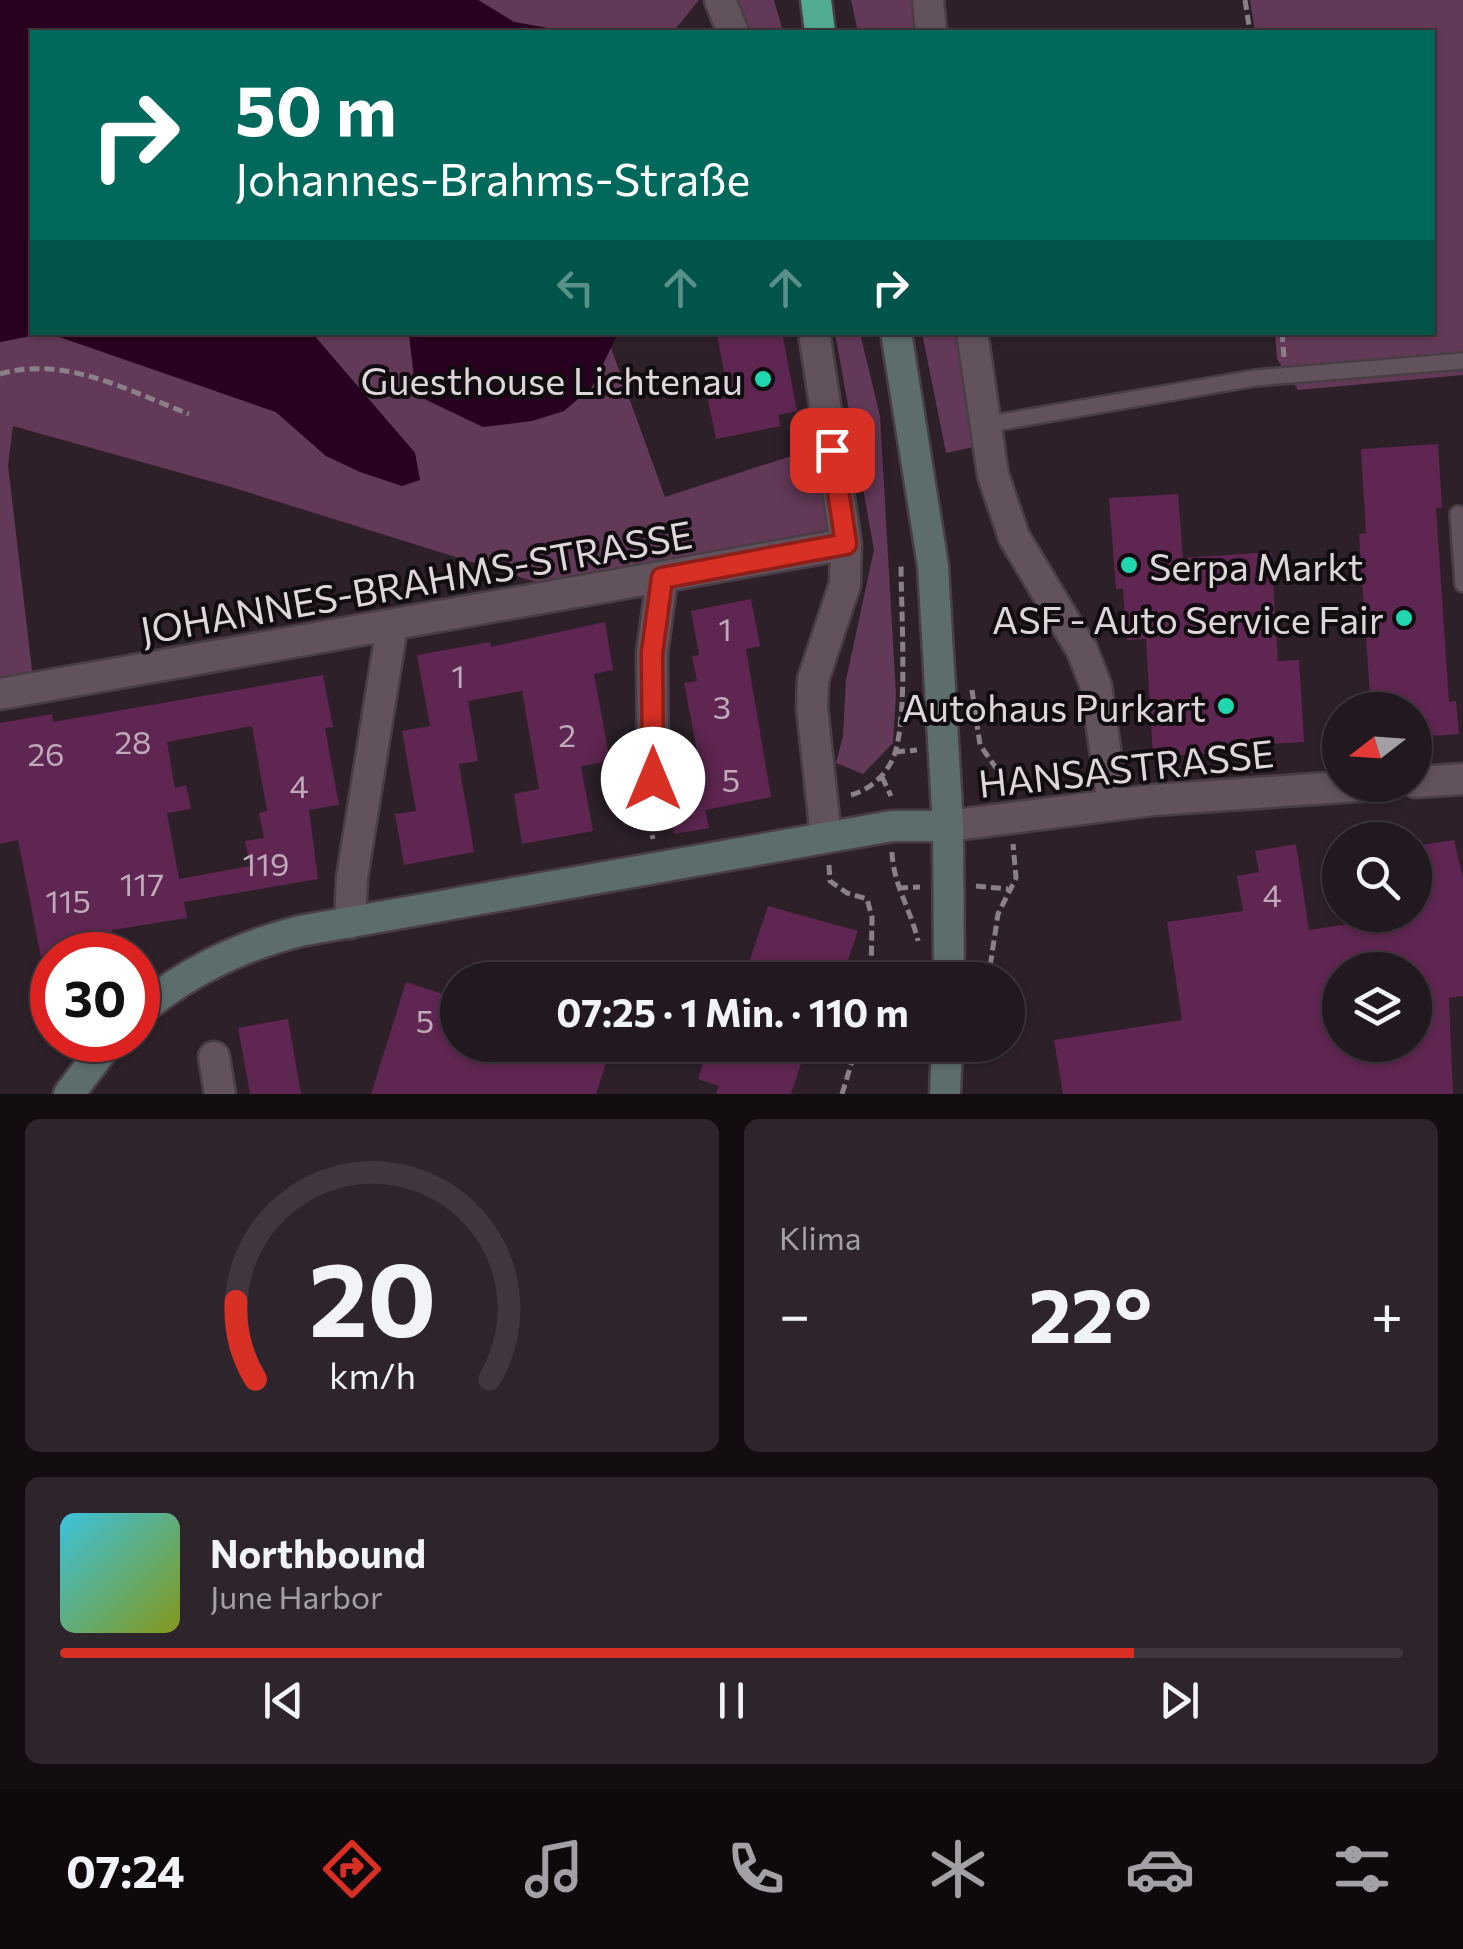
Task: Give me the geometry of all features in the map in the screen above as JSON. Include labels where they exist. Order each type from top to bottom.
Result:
[{"type":"highway","points":[[814,0],[820,30]]},
{"type":"street","points":[[720,0],[732,30]]},
{"type":"street","points":[[928,0],[931,30]]},
{"type":"street","points":[[814,335],[846,544],[845,584],[814,680],[812,708],[826,838]]},
{"type":"street","points":[[896,335],[933,566],[948,826],[949,962]]},
{"type":"street","points":[[972,335],[992,475],[1014,537],[1082,650],[1096,686],[1113,804]]},
{"type":"street","name":"JOHANNES-BRAHMS-STRASSE","points":[[0,694],[846,544]]},
{"type":"street","points":[[653,779],[652,653],[662,578]]},
{"type":"street","points":[[350,922],[352,878],[392,626]]},
{"type":"street","points":[[1432,781],[1463,779]]},
{"type":"street","name":"HANSASTRASSE","points":[[948,826],[1113,804],[1322,789]]},
{"type":"street","points":[[160,995],[231,952],[276,937],[892,826],[948,826]]},
{"type":"street","points":[[214,1058],[220,1094]]},
{"type":"street","points":[[69,1094],[93,1062]]},
{"type":"street","points":[[945,1094],[946,1062]]},
{"type":"lane","points":[[984,425],[1255,378],[1463,361]]},
{"type":"lane","points":[[1458,514],[1463,584]]},
{"type":"path","points":[[1245,0],[1250,30]]},
{"type":"path","points":[[0,374],[24,368],[76,371],[189,414]]},
{"type":"path","points":[[823,799],[856,794],[869,786],[882,777],[895,752],[900,700],[900,560]]},
{"type":"path","points":[[980,745],[993,767],[1010,783],[1016,878],[998,914],[991,962]]},
{"type":"path","points":[[653,779],[645,806],[659,867]]},
{"type":"path","points":[[892,876],[913,919],[920,952]]},
{"type":"path","points":[[846,892],[867,899],[872,917],[871,962]]},
{"type":"path","points":[[842,1094],[852,1062]]},
{"type":"shaded area","points":[[0,0],[478,0],[514,22],[558,30],[30,30],[30,335],[33,335],[0,342]]},
{"type":"shaded area","points":[[478,0],[699,0],[675,30],[558,30],[514,22]]},
{"type":"shaded area","points":[[734,0],[774,0],[782,30],[745,30]]},
{"type":"shaded area","points":[[851,0],[917,0],[921,30],[858,30]]},
{"type":"shaded area","points":[[1250,0],[1463,0],[1463,375],[1298,390],[1277,359],[1275,335],[1435,335],[1435,30],[1255,30]]},
{"type":"shaded area","points":[[54,335],[276,412],[326,456],[402,486],[415,453],[314,335],[409,335],[416,395],[591,388],[611,348],[665,497],[816,448],[831,532],[555,588],[231,487],[13,426],[8,465],[33,679],[0,685],[0,342]]},
{"type":"shaded area","points":[[54,335],[314,335],[415,453],[420,480],[402,486],[326,456],[276,412]]},
{"type":"shaded area","points":[[409,335],[617,335],[591,388],[564,411],[532,421],[483,427],[416,395]]},
{"type":"shaded area","points":[[835,335],[860,335],[880,416],[896,695],[893,743],[863,774],[836,763],[843,736],[846,680],[874,550]]},
{"type":"shaded area","points":[[922,335],[958,335],[973,447],[946,453]]},
{"type":"building","points":[[717,335],[783,335],[797,411],[778,415],[781,426],[716,439],[705,386],[726,382]]},
{"type":"building","name":"ASF - Auto Service Fair","points":[[1438,444],[1442,508],[1436,508],[1449,702],[1456,701],[1459,734],[1432,736],[1432,692],[1370,692],[1359,534],[1366,533],[1361,449]]},
{"type":"building","points":[[1178,494],[1183,558],[1271,552],[1278,661],[1299,660],[1304,742],[1215,747],[1215,753],[1153,757],[1146,639],[1127,640],[1123,589],[1116,589],[1109,498]]},
{"type":"building","points":[[751,599],[760,646],[746,649],[771,797],[705,810],[709,828],[674,834],[668,802],[697,797],[691,762],[699,761],[684,683],[697,681],[692,656],[699,655],[691,611]]},
{"type":"building","points":[[605,622],[613,670],[594,674],[610,761],[581,766],[593,831],[522,844],[514,794],[539,789],[522,691],[468,701],[478,761],[459,764],[474,852],[404,865],[395,814],[416,811],[402,731],[430,726],[417,655],[490,642],[491,647]]},
{"type":"building","points":[[323,675],[333,727],[325,728],[339,805],[309,810],[318,879],[184,902],[187,918],[112,932],[36,932],[18,840],[0,844],[0,723],[52,714],[53,722]],"holes":[[[252,726],[267,811],[259,813],[264,838],[245,841],[250,866],[179,879],[167,813],[191,809],[186,785],[175,788],[167,742]]]},
{"type":"building","points":[[1454,840],[1463,878],[1463,996],[1449,998],[1453,1094],[1063,1094],[1054,1040],[1182,1020],[1167,922],[1243,911],[1237,876],[1259,872],[1255,851],[1296,844],[1309,930],[1432,932],[1432,843]]},
{"type":"building","points":[[768,906],[858,931],[847,962],[749,962]]},
{"type":"building","points":[[406,982],[440,993],[440,1062],[606,1062],[596,1094],[371,1094]]},
{"type":"building","points":[[288,1019],[301,1094],[250,1094],[238,1028]]},
{"type":"building","points":[[704,1062],[801,1062],[791,1094],[716,1094],[719,1086],[698,1079]]},
{"type":"place","name":"Guesthouse Lichtenau","points":[[763,379]]},
{"type":"place","name":"Serpa Markt","points":[[1129,565]]},
{"type":"place","name":"ASF - Auto Service Fair","points":[[1404,618]]},
{"type":"place","name":"Autohaus Purkart","points":[[1226,706]]},
{"type":"route","points":[[653,779],[652,653],[662,578],[846,544],[832,450]]}]
